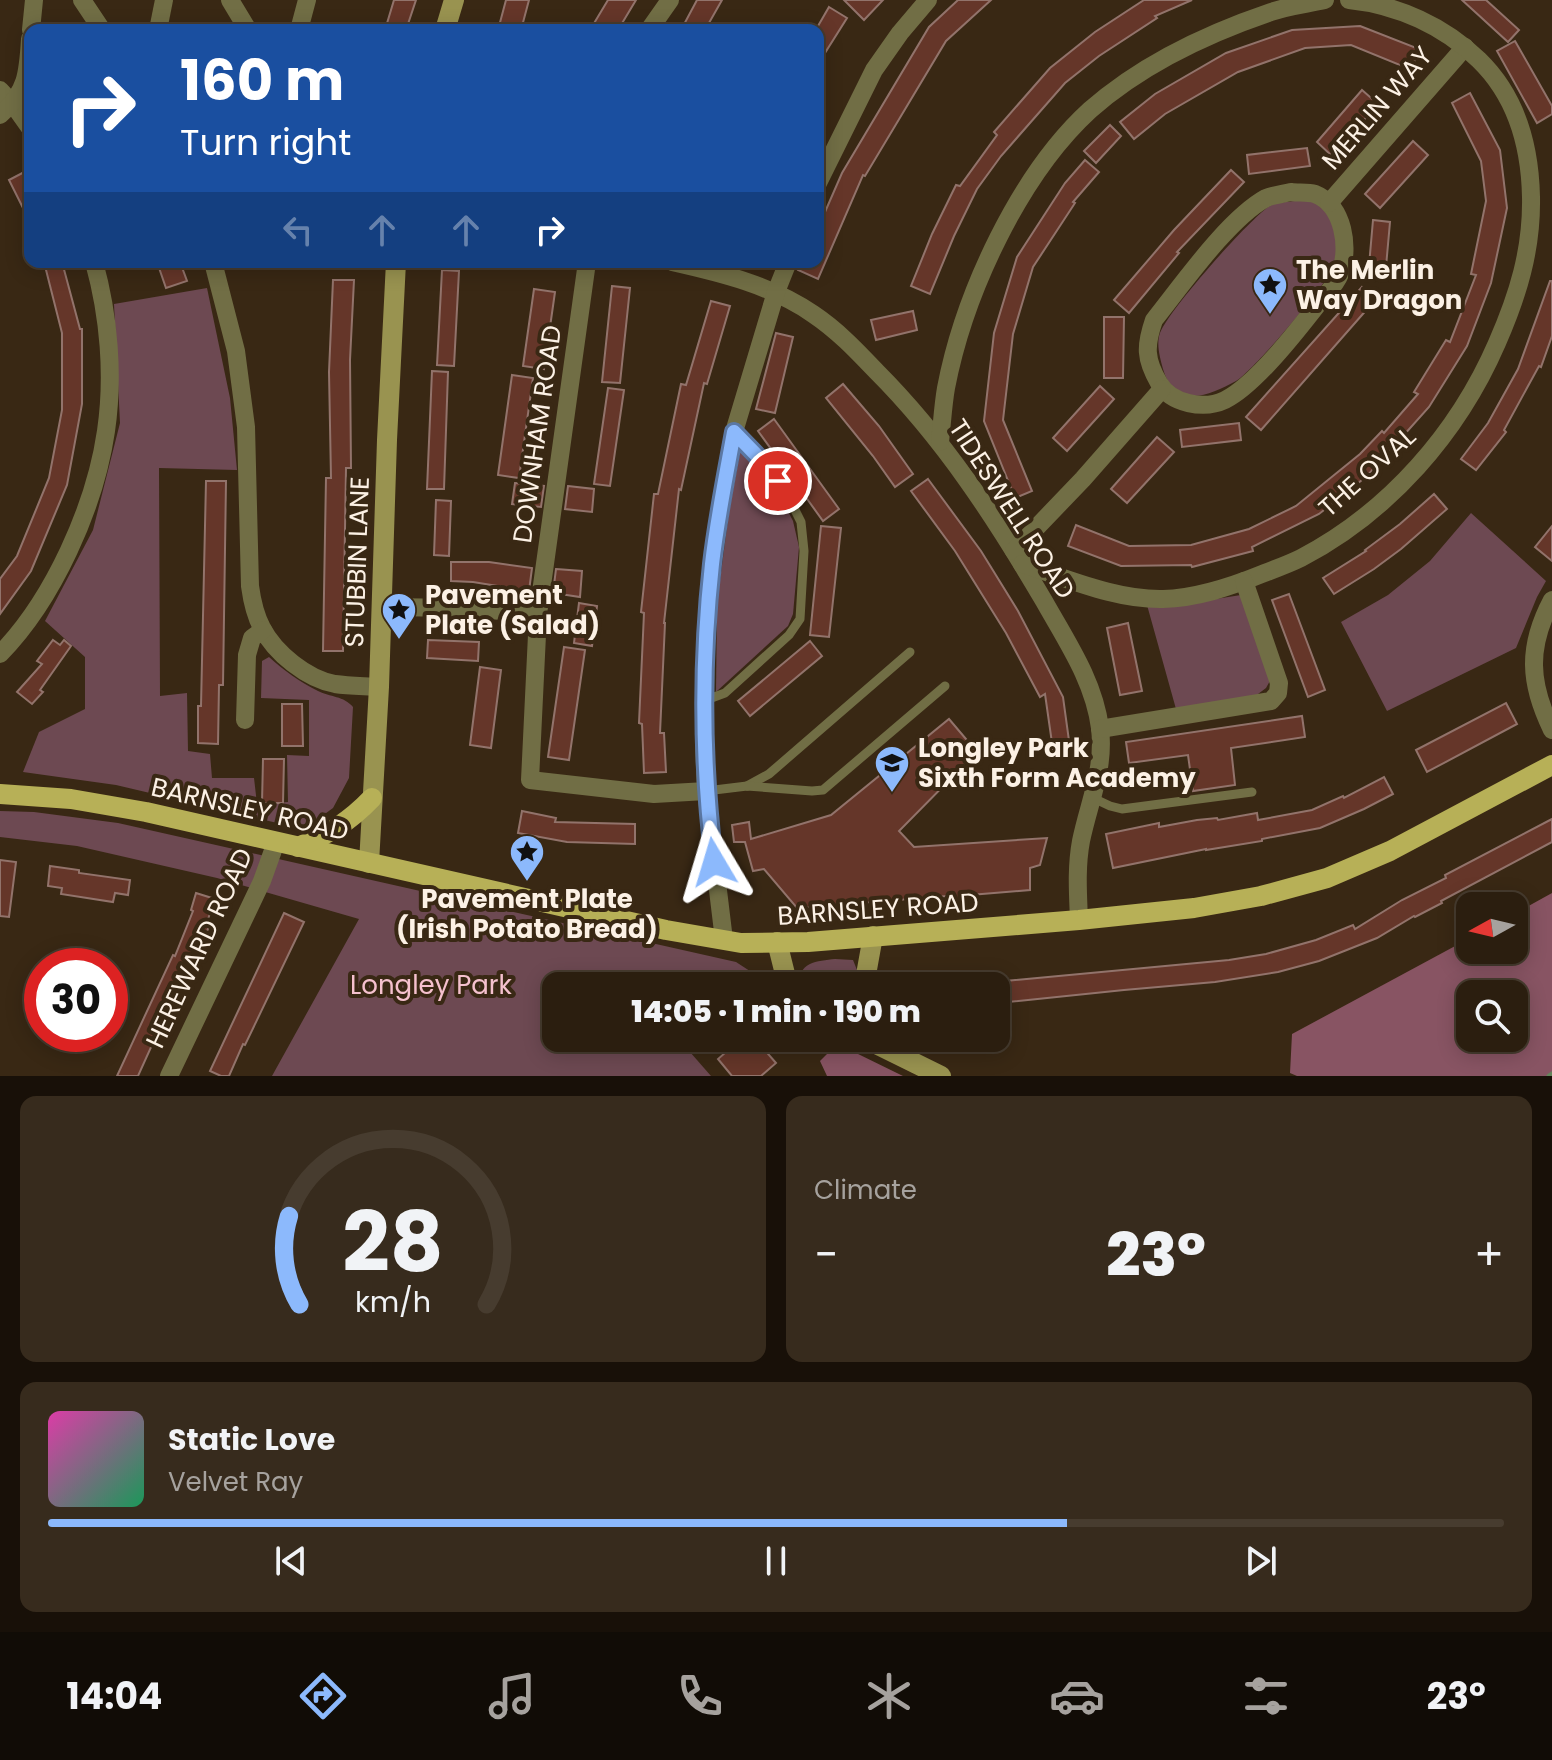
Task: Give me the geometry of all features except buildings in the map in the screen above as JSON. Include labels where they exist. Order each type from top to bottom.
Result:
[{"type":"main road","points":[[447,24],[454,0]]},
{"type":"main road","name":"STUBBIN LANE","points":[[369,863],[396,268]]},
{"type":"main road","name":"BARNSLEY ROAD","points":[[0,794],[71,799],[201,824],[628,921],[741,943],[1079,920],[1194,908],[1261,896],[1327,878],[1390,851],[1552,765]]},
{"type":"main road","points":[[298,847],[343,824],[372,798]]},
{"type":"main road","points":[[867,972],[873,936]]},
{"type":"main road","points":[[777,942],[784,972]]},
{"type":"main road","points":[[892,1052],[941,1076]]},
{"type":"street","points":[[32,24],[34,0]]},
{"type":"street","points":[[82,0],[98,24]]},
{"type":"street","points":[[159,24],[164,0]]},
{"type":"street","points":[[230,0],[244,24]]},
{"type":"street","points":[[301,24],[307,0]]},
{"type":"street","points":[[653,24],[670,0]]},
{"type":"street","points":[[824,171],[874,70],[928,0]]},
{"type":"street","points":[[940,442],[946,389],[969,304],[1011,213],[1065,136],[1090,110],[1171,53],[1274,11],[1325,0]]},
{"type":"street","name":"THE OVAL","points":[[1018,558],[1080,584],[1120,594],[1161,599],[1207,594],[1244,581],[1300,558],[1346,530],[1381,501],[1423,462],[1455,421],[1485,372],[1512,310],[1528,255],[1531,171],[1523,134],[1492,73],[1465,47],[1435,27],[1406,14],[1373,3],[1349,0]]},
{"type":"street","name":"MERLIN WAY","points":[[1329,203],[1465,47]]},
{"type":"street","points":[[24,88],[4,103],[24,122]]},
{"type":"street","name":"MERLIN WAY","points":[[1291,192],[1314,194],[1329,203],[1337,216],[1344,246],[1345,257],[1339,278],[1290,339],[1248,384],[1225,400],[1206,405],[1183,402],[1162,389],[1147,357],[1148,337],[1154,320],[1225,234],[1252,208],[1269,197],[1291,192]]},
{"type":"street","points":[[0,654],[56,578],[94,484],[106,431],[110,365],[106,316],[95,268]]},
{"type":"street","points":[[215,268],[236,351],[246,427],[250,586],[254,609],[263,630],[291,662],[310,675],[333,684],[379,687]]},
{"type":"street","name":"DOWNHAM ROAD","points":[[586,268],[538,614],[530,780],[654,794],[706,791]]},
{"type":"street","name":"TIDESWELL ROAD","points":[[700,268],[776,292],[811,313],[841,334],[890,384],[940,442],[970,483],[1080,664],[1093,696],[1100,729],[1099,776],[1081,840],[1077,867],[1079,920]]},
{"type":"street","points":[[724,940],[706,791],[706,635],[712,564],[734,432],[786,268]]},
{"type":"street","points":[[1018,558],[1162,389]]},
{"type":"street","points":[[1100,729],[1271,701],[1278,693],[1279,683],[1244,581]]},
{"type":"street","points":[[1552,600],[1537,633],[1534,658],[1536,693],[1552,730]]},
{"type":"street","points":[[382,607],[465,608],[538,614]]},
{"type":"street","points":[[245,720],[247,655],[252,638],[263,630]]},
{"type":"street","name":"HEREWARD ROAD","points":[[169,1076],[262,881],[276,842]]},
{"type":"lane","points":[[706,700],[725,693],[789,635],[800,619],[804,551],[801,522],[766,465],[734,432]]},
{"type":"lane","points":[[747,786],[769,774],[910,652]]},
{"type":"lane","points":[[706,791],[747,786],[823,790],[945,686]]},
{"type":"lane","points":[[1093,798],[1122,809],[1252,792]]},
{"type":"green space","points":[[1313,201],[1321,205],[1331,220],[1337,249],[1329,275],[1273,345],[1245,374],[1204,395],[1184,395],[1168,382],[1163,369],[1159,337],[1166,322],[1246,227],[1271,205]]},
{"type":"green space","points":[[207,288],[230,398],[237,470],[159,468],[160,696],[187,693],[188,751],[210,754],[212,778],[254,778],[257,804],[288,802],[287,755],[309,756],[309,700],[261,698],[262,661],[269,657],[305,684],[349,703],[353,707],[349,778],[333,808],[311,824],[290,826],[116,785],[23,772],[39,732],[85,709],[85,657],[45,621],[93,530],[120,423],[114,304]]},
{"type":"green space","points":[[741,447],[774,484],[793,521],[799,547],[793,614],[788,626],[716,692],[717,603]]},
{"type":"green space","points":[[1471,513],[1546,581],[1516,648],[1387,711],[1341,622],[1388,595],[1430,561]]},
{"type":"green space","points":[[1241,595],[1271,679],[1266,688],[1254,697],[1176,709],[1147,605],[1190,603]]},
{"type":"green space","name":"Longley Park","points":[[0,811],[34,812],[118,823],[736,962],[751,972],[542,972],[542,1052],[690,1052],[711,1076],[272,1076],[359,919],[217,878],[77,846],[0,837]]},
{"type":"green space","points":[[853,960],[857,972],[802,972],[815,962]]},
{"type":"shaded area","points":[[1552,893],[1552,1076],[1297,1076],[1290,1073],[1292,1034],[1456,946],[1456,964],[1528,964],[1528,906]]},
{"type":"shaded area","points":[[829,1052],[854,1052],[903,1076],[827,1076],[820,1061]]},
{"type":"place","name":"The Merlin Way Dragon","points":[[1270,316]]},
{"type":"place","name":"Pavement Plate (Salad)","points":[[399,641]]},
{"type":"place","name":"Longley Park Sixth Form Academy","points":[[892,794]]},
{"type":"place","name":"Pavement Plate (Irish Potato Bread)","points":[[527,883]]},
{"type":"route","points":[[714,862],[704,742],[706,635],[712,564],[734,432],[778,481]]}]
